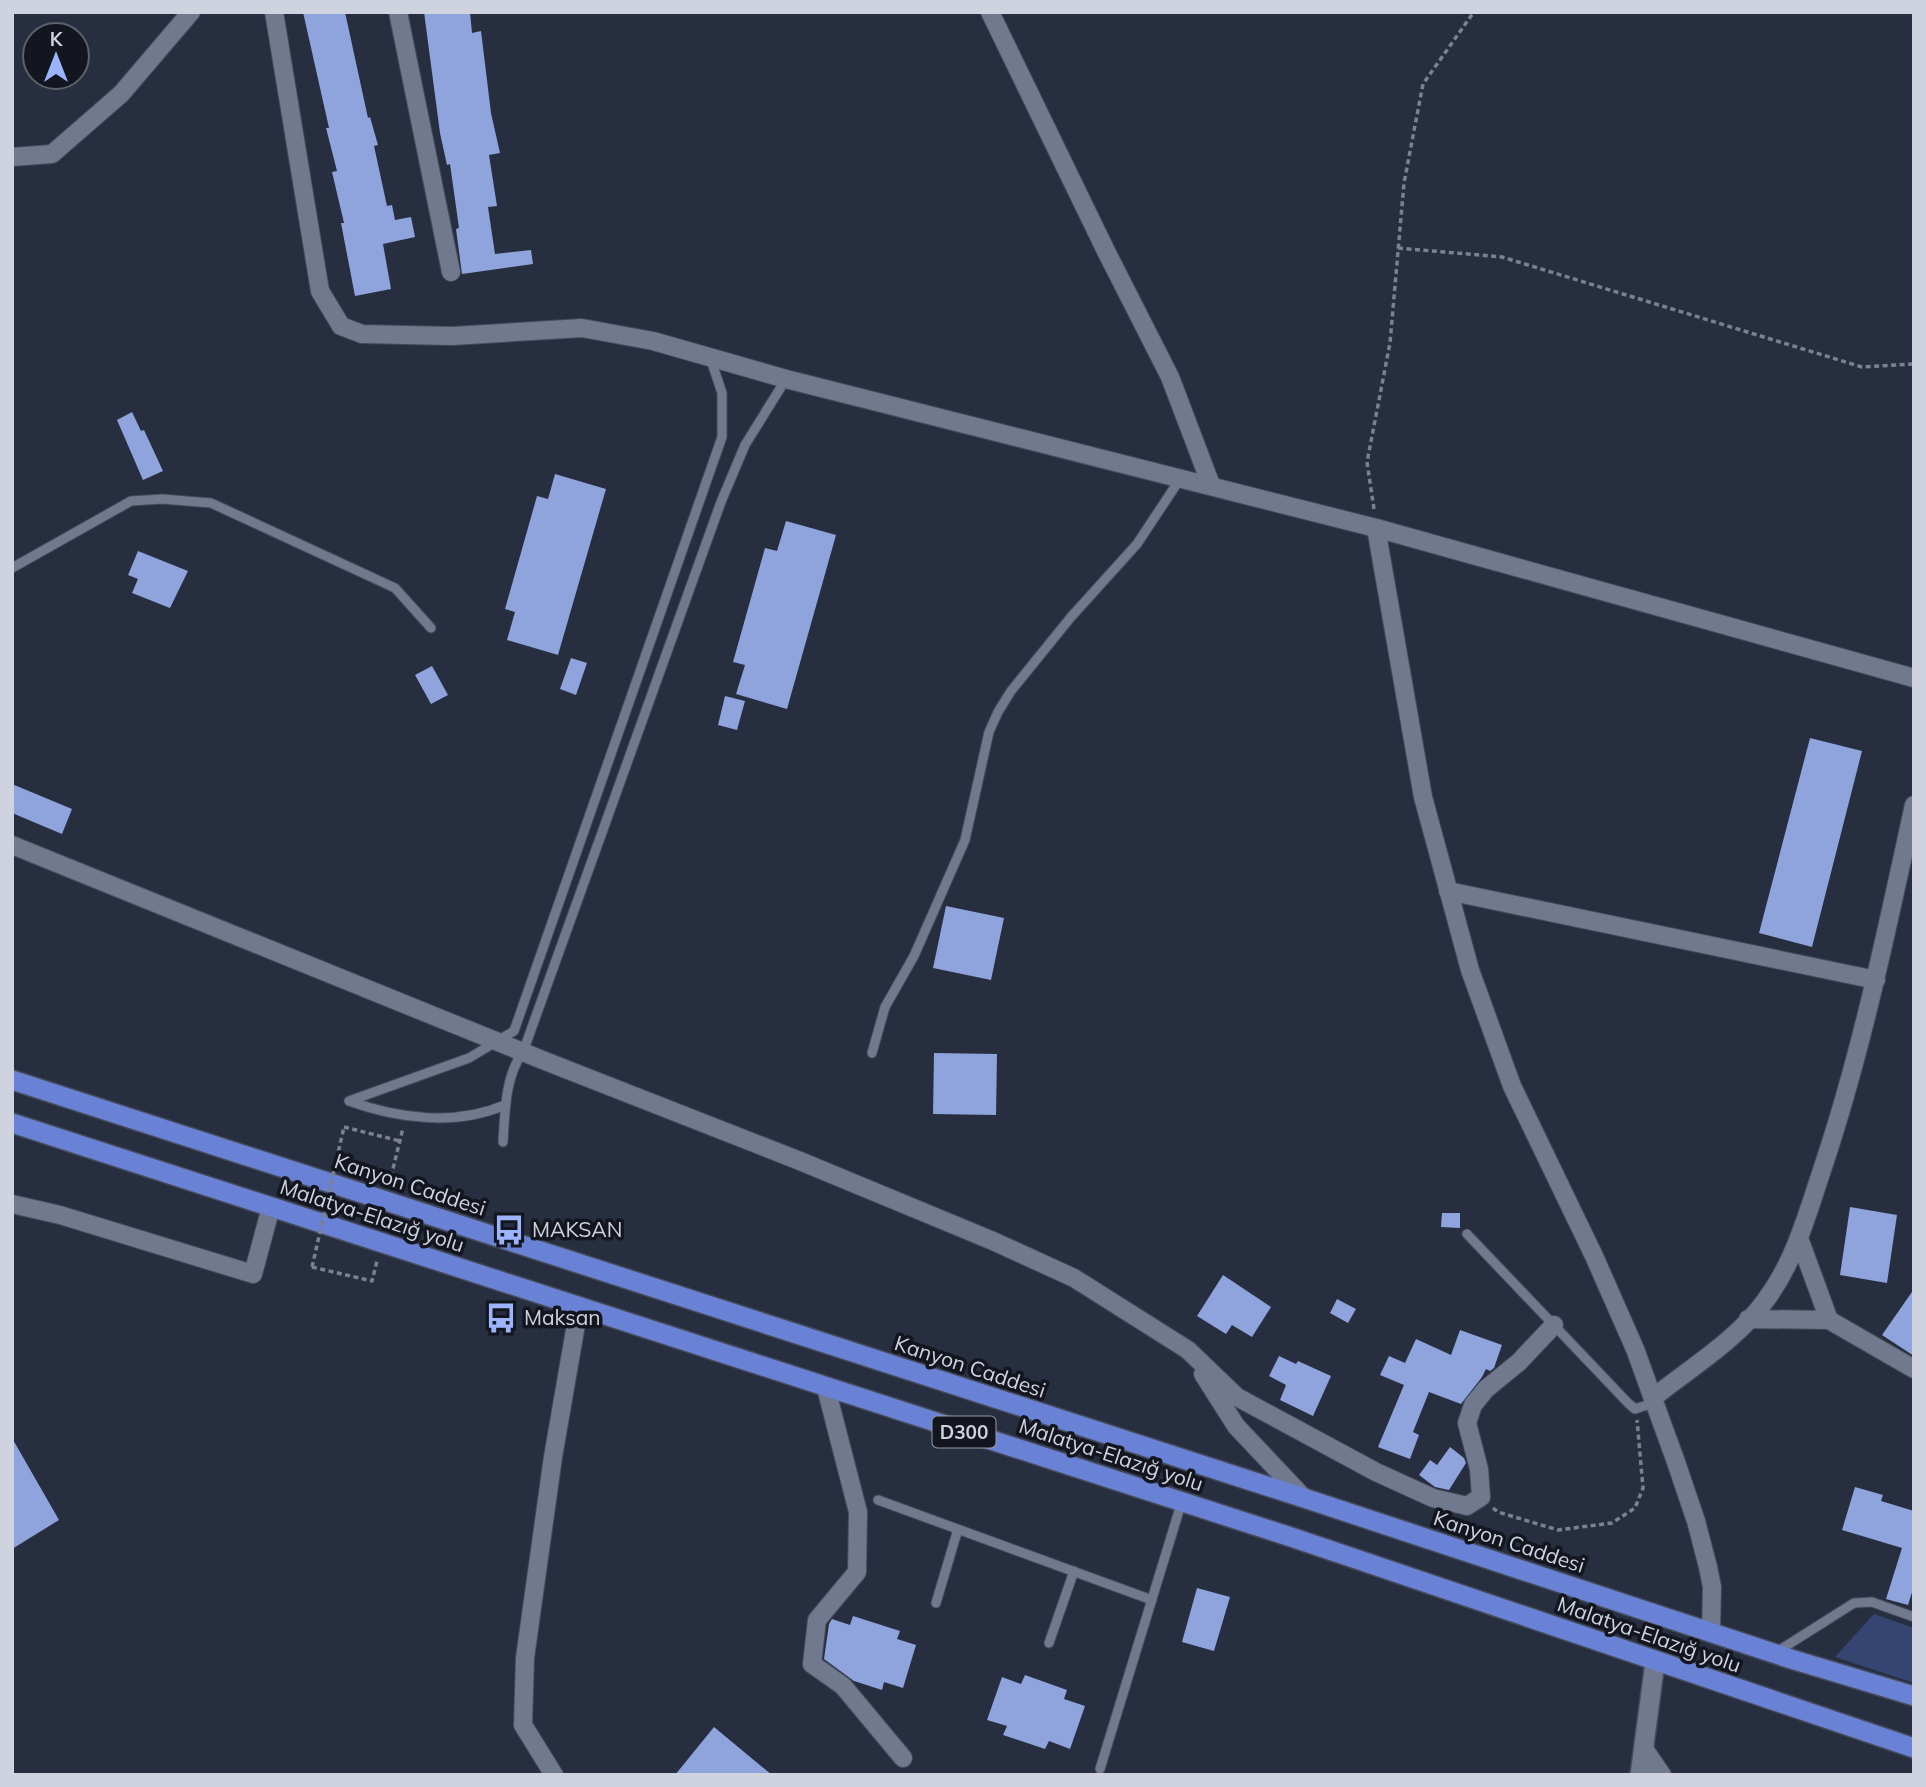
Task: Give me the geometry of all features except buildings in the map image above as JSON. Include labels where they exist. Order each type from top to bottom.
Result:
[{"type":"highway","name":"Kanyon Caddesi","points":[[12,1080],[1914,1696]]},
{"type":"highway","name":"Malatya-Elazığ yolu","points":[[12,1123],[1294,1538],[1914,1748]]},
{"type":"street","points":[[12,157],[52,154],[121,94],[191,12]]},
{"type":"street","points":[[274,12],[320,291],[341,326],[362,334],[452,336],[582,328],[653,341],[786,379],[1376,528],[1914,678]]},
{"type":"street","points":[[398,12],[451,272]]},
{"type":"street","points":[[990,12],[1170,377],[1211,485]]},
{"type":"street","points":[[1376,528],[1423,797],[1470,970],[1512,1086],[1594,1256],[1635,1349],[1653,1398],[1696,1521],[1708,1567],[1712,1587],[1711,1632]]},
{"type":"street","points":[[1653,1398],[1734,1334],[1765,1302],[1799,1238],[1839,1119],[1876,979],[1914,805]]},
{"type":"street","points":[[12,845],[497,1042],[800,1161],[992,1241],[1074,1279],[1188,1350],[1237,1397],[1376,1472],[1433,1498],[1467,1506],[1482,1497],[1479,1469],[1467,1423],[1473,1405],[1486,1389],[1519,1362],[1554,1325]]},
{"type":"street","points":[[1448,891],[1876,979]]},
{"type":"street","points":[[12,1204],[60,1215],[253,1274],[271,1207]]},
{"type":"street","points":[[1799,1238],[1829,1320]]},
{"type":"street","points":[[554,1775],[523,1725],[525,1658],[553,1457],[579,1307]]},
{"type":"street","points":[[1748,1319],[1829,1320],[1914,1370]]},
{"type":"street","points":[[1188,1350],[1236,1426],[1304,1498]]},
{"type":"street","points":[[826,1388],[858,1512],[857,1572],[817,1620],[812,1664],[843,1686],[903,1758]]},
{"type":"street","points":[[1640,1775],[1655,1662]]},
{"type":"street","points":[[1645,1750],[1662,1775]]},
{"type":"lane","points":[[505,1105],[485,1114],[466,1117],[406,1116],[349,1101],[469,1058],[513,1031],[722,437],[722,393],[710,357]]},
{"type":"lane","points":[[503,1142],[505,1105],[517,1060],[523,1052],[721,502],[745,445],[786,379]]},
{"type":"lane","points":[[872,1053],[885,1007],[914,956],[965,840],[989,732],[998,712],[1011,691],[1071,617],[1138,544],[1181,478]]},
{"type":"lane","points":[[12,568],[131,501],[162,499],[211,503],[396,588],[431,628]]},
{"type":"lane","points":[[1467,1234],[1635,1409],[1647,1405],[1653,1398]]},
{"type":"lane","points":[[878,1500],[1152,1600]]},
{"type":"lane","points":[[1100,1769],[1182,1502]]},
{"type":"lane","points":[[936,1603],[958,1529]]},
{"type":"lane","points":[[1049,1643],[1073,1572]]},
{"type":"lane","points":[[1775,1653],[1854,1603],[1872,1602],[1914,1617]]},
{"type":"path","points":[[1376,528],[1367,462],[1390,343],[1404,183],[1423,84],[1476,12]]},
{"type":"path","points":[[1398,248],[1502,257],[1862,367],[1914,364]]},
{"type":"path","points":[[386,1201],[406,1116]]},
{"type":"path","points":[[372,1281],[312,1267],[344,1127],[400,1141]]},
{"type":"path","points":[[1482,1497],[1498,1512],[1558,1530],[1612,1522],[1635,1508],[1643,1488],[1635,1409]]},
{"type":"shaded area","points":[[1874,1614],[1914,1628],[1914,1683],[1835,1657]]},
{"type":"place","name":"MAKSAN","points":[[509,1230]]},
{"type":"place","name":"Maksan","points":[[501,1318]]}]
